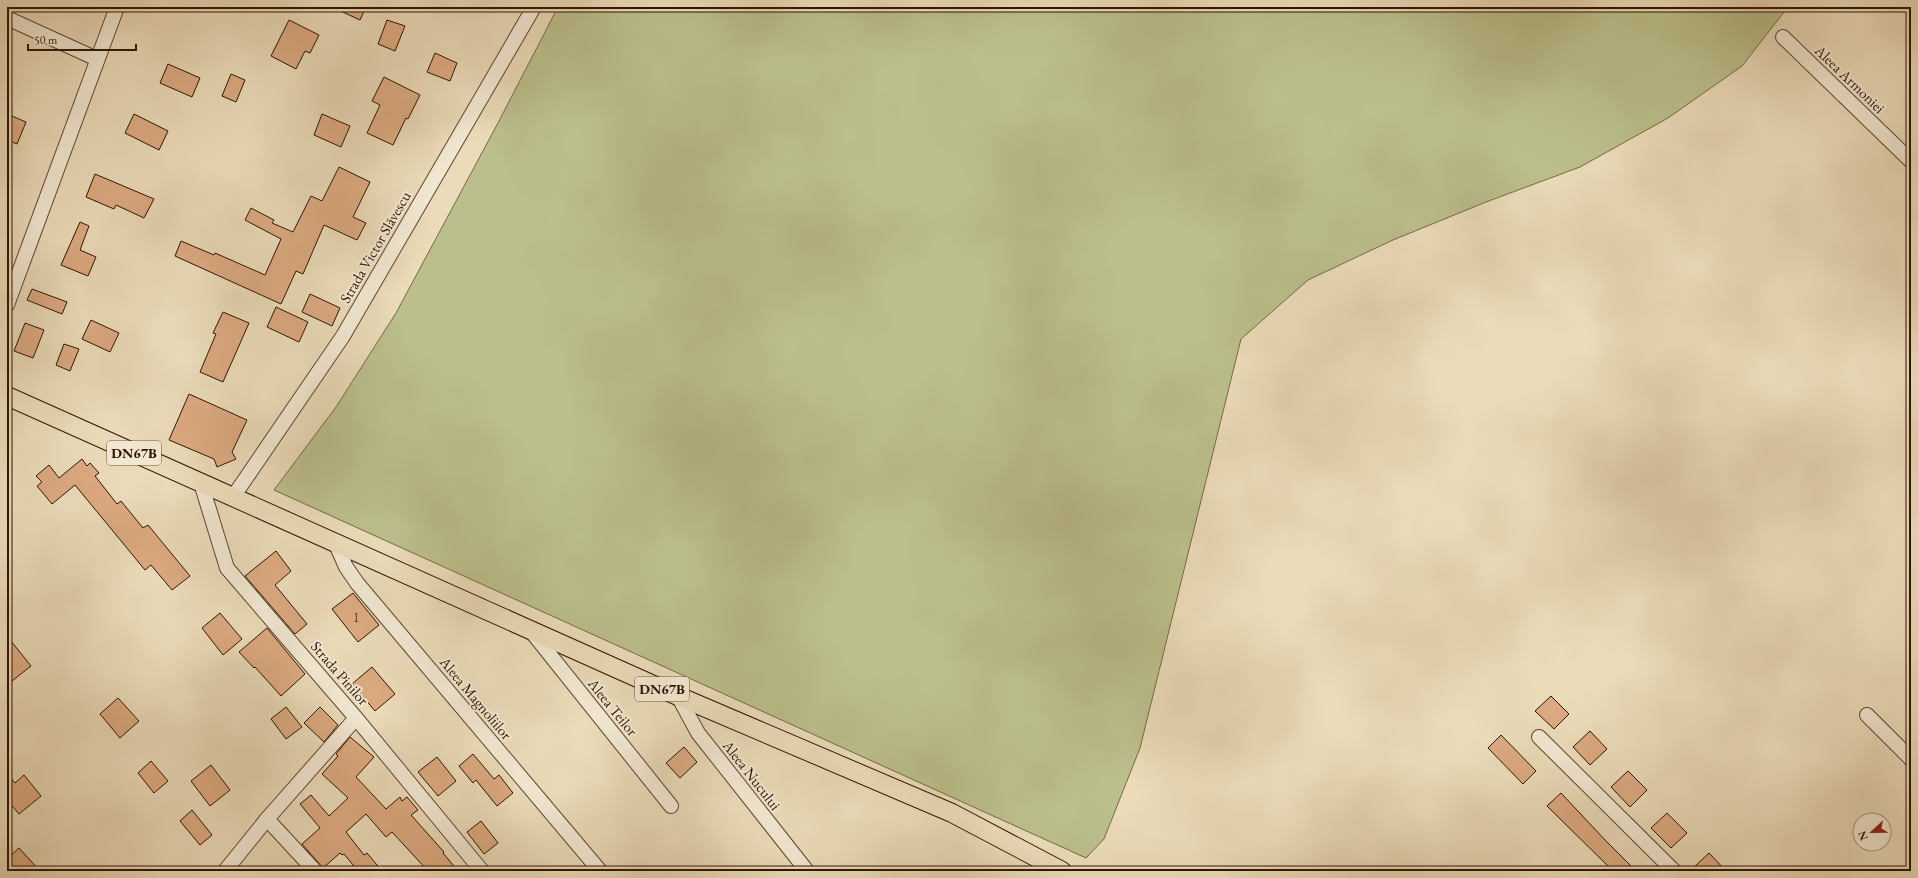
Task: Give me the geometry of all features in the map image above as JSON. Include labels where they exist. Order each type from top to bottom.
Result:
[{"type":"main road","name":"DN67B","points":[[7,396],[678,696],[952,813],[1062,871]]},
{"type":"street","points":[[7,305],[117,7]]},
{"type":"street","name":"Strada Victor Slăvescu","points":[[233,497],[343,336],[534,7]]},
{"type":"street","points":[[7,18],[98,59]]},
{"type":"street","name":"Aleea Armoniei","points":[[1783,37],[1911,161]]},
{"type":"street","name":"Strada Pinilor","points":[[201,483],[227,568],[356,718],[482,871]]},
{"type":"street","name":"Aleea Magnoliilor","points":[[335,542],[346,567],[357,583],[600,871]]},
{"type":"street","name":"Aleea Teilor","points":[[530,629],[671,806]]},
{"type":"street","name":"Aleea Nucului","points":[[678,696],[698,733],[807,871]]},
{"type":"street","points":[[1867,715],[1911,759]]},
{"type":"street","points":[[225,871],[267,819],[356,718]]},
{"type":"street","points":[[1539,737],[1674,871]]},
{"type":"street","points":[[267,819],[315,871]]},
{"type":"green space","points":[[558,7],[1788,7],[1742,66],[1668,118],[1580,167],[1486,202],[1393,240],[1308,280],[1241,339],[1140,748],[1104,839],[1086,858],[274,490],[336,407],[396,313]]},
{"type":"building","points":[[332,7],[366,7],[360,20]]},
{"type":"building","points":[[289,20],[319,35],[310,53],[305,51],[296,69],[271,56]]},
{"type":"building","points":[[387,20],[405,26],[395,51],[378,44]]},
{"type":"building","points":[[435,53],[457,63],[450,81],[427,72]]},
{"type":"building","points":[[168,64],[200,78],[192,97],[160,83]]},
{"type":"building","points":[[231,74],[245,80],[236,102],[222,96]]},
{"type":"building","points":[[384,77],[420,95],[408,119],[406,118],[393,145],[367,133],[380,105],[372,101]]},
{"type":"building","points":[[7,114],[26,122],[17,144],[7,140]]},
{"type":"building","points":[[134,114],[168,131],[159,150],[125,133]]},
{"type":"building","points":[[322,114],[350,126],[341,147],[314,135]]},
{"type":"building","points":[[339,167],[370,182],[353,217],[366,223],[357,240],[324,225],[303,274],[296,271],[281,304],[175,256],[181,241],[214,255],[215,253],[265,275],[281,239],[245,220],[251,208],[274,220],[272,223],[293,232],[311,196],[322,201]]},
{"type":"building","points":[[95,174],[154,199],[144,218],[116,205],[114,209],[86,197]]},
{"type":"building","points":[[80,222],[89,226],[80,250],[96,257],[88,276],[61,265]]},
{"type":"building","points":[[32,289],[67,302],[62,314],[27,300]]},
{"type":"building","points":[[310,294],[340,308],[332,326],[302,312]]},
{"type":"building","points":[[276,307],[308,322],[299,342],[267,327]]},
{"type":"building","points":[[223,312],[249,323],[223,382],[200,372],[216,334],[213,333]]},
{"type":"building","points":[[91,320],[119,333],[110,352],[82,339]]},
{"type":"building","points":[[25,323],[44,330],[33,358],[14,351]]},
{"type":"building","points":[[64,344],[79,349],[70,371],[56,365]]},
{"type":"building","points":[[189,394],[247,420],[232,452],[236,459],[217,467],[214,459],[169,440]]},
{"type":"building","points":[[82,459],[87,466],[90,463],[99,473],[95,476],[117,504],[121,501],[143,528],[148,525],[190,576],[172,590],[151,565],[145,570],[75,485],[52,504],[37,486],[42,482],[36,476],[49,465],[59,478]]},
{"type":"building","points":[[276,551],[291,571],[275,585],[307,624],[295,634],[245,576]]},
{"type":"building","points":[[353,593],[379,625],[358,642],[332,609]]},
{"type":"building","points":[[220,613],[242,639],[223,655],[202,628]]},
{"type":"building","points":[[267,628],[305,674],[281,696],[255,667],[254,668],[239,652]]},
{"type":"building","points":[[7,636],[31,666],[12,681],[7,675]]},
{"type":"building","points":[[372,667],[395,694],[375,711],[352,684]]},
{"type":"building","points":[[1551,696],[1569,714],[1554,729],[1535,711]]},
{"type":"building","points":[[118,698],[139,721],[120,738],[100,714]]},
{"type":"building","points":[[286,707],[302,727],[286,739],[271,719]]},
{"type":"building","points":[[320,707],[338,725],[324,742],[304,723]]},
{"type":"building","points":[[1590,731],[1607,749],[1590,765],[1573,747]]},
{"type":"building","points":[[1501,735],[1536,771],[1523,784],[1488,748]]},
{"type":"building","points":[[350,737],[374,757],[356,777],[386,809],[400,797],[402,801],[407,797],[418,810],[411,815],[444,852],[443,853],[458,871],[428,871],[392,832],[386,837],[366,814],[346,832],[364,855],[367,853],[382,871],[358,871],[344,854],[342,855],[340,853],[323,868],[302,844],[320,828],[300,804],[311,795],[329,816],[348,798],[322,774],[338,756],[336,754]]},
{"type":"building","points":[[684,747],[697,762],[680,778],[666,763]]},
{"type":"building","points":[[473,754],[494,779],[499,775],[513,793],[497,806],[476,780],[473,783],[459,766]]},
{"type":"building","points":[[437,757],[456,781],[438,796],[418,772]]},
{"type":"building","points":[[151,761],[168,781],[154,793],[138,773]]},
{"type":"building","points":[[211,765],[230,790],[210,806],[191,781]]},
{"type":"building","points":[[1628,771],[1647,790],[1630,807],[1611,787]]},
{"type":"building","points":[[7,774],[15,783],[24,775],[41,796],[19,814],[7,800]]},
{"type":"building","points":[[1561,793],[1636,871],[1613,871],[1547,806]]},
{"type":"building","points":[[192,810],[212,835],[200,845],[180,821]]},
{"type":"building","points":[[1667,813],[1687,833],[1671,848],[1651,828]]},
{"type":"building","points":[[481,821],[498,843],[484,854],[467,832]]},
{"type":"building","points":[[19,848],[40,871],[7,871],[7,859]]},
{"type":"building","points":[[1709,853],[1726,871],[1690,871]]}]
